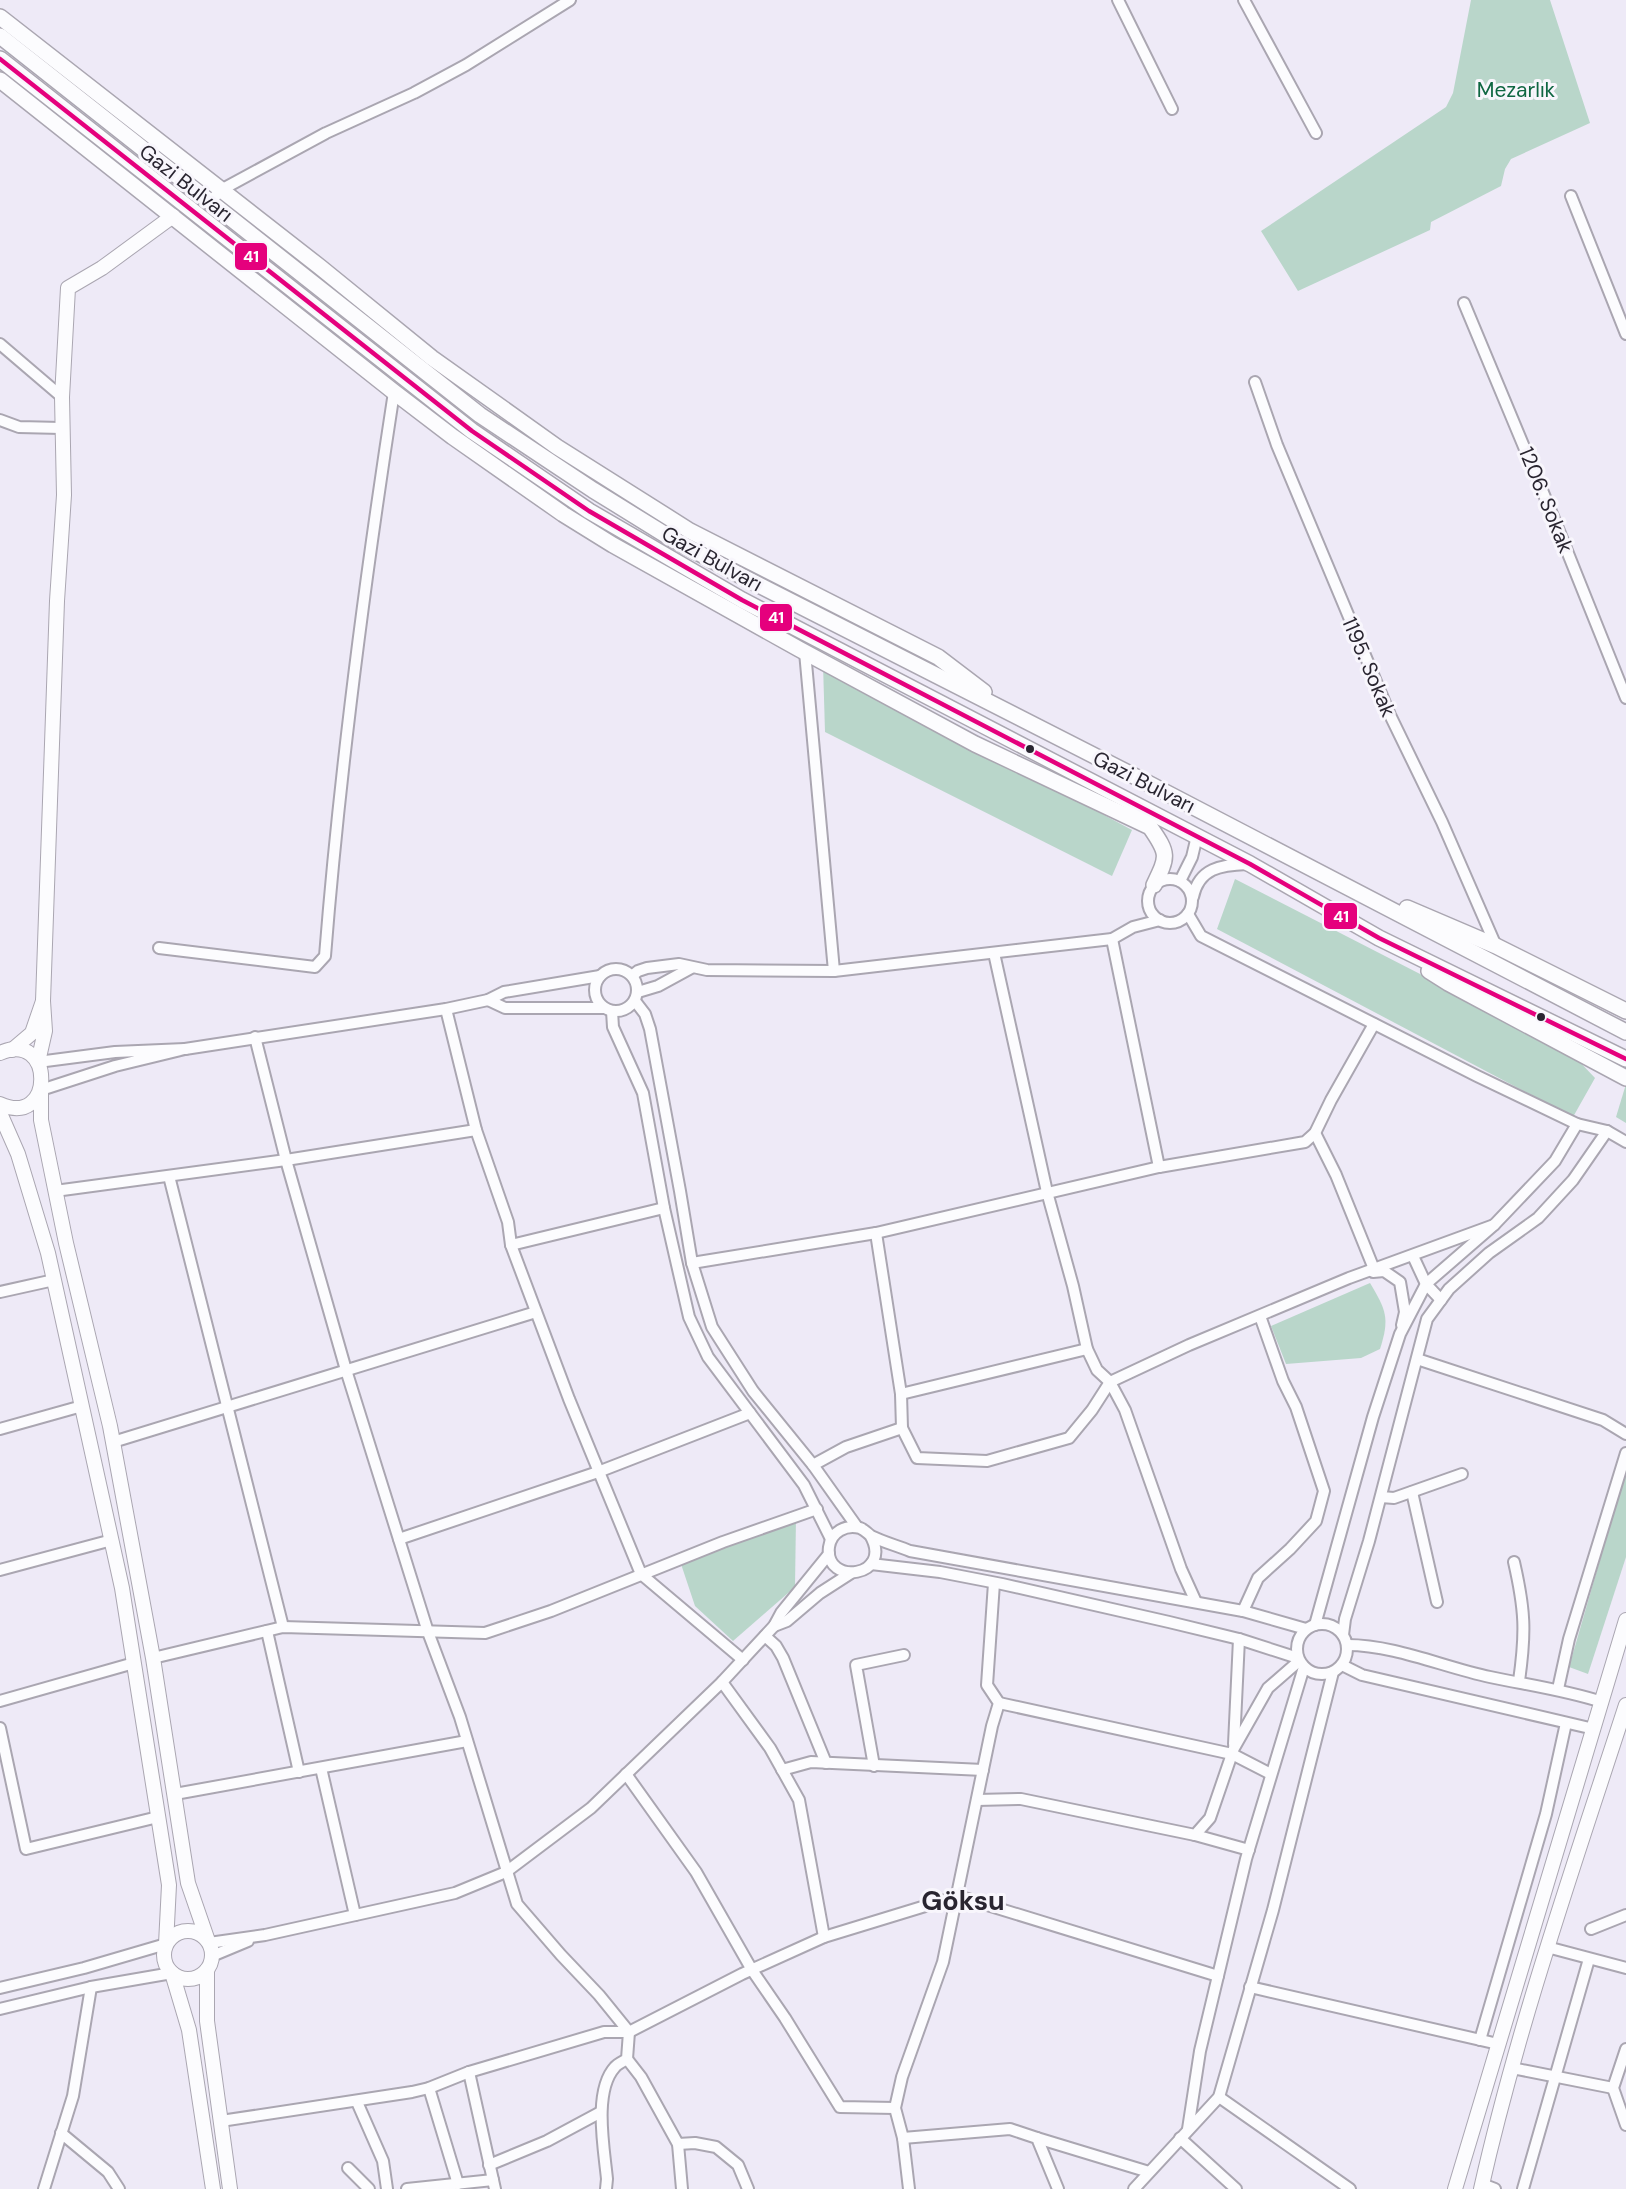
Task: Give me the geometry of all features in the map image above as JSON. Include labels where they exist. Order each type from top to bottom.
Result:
[{"type":"highway","points":[[0,17],[432,358],[558,447],[690,531],[938,657],[1012,714]]},
{"type":"highway","name":"Gazi Bulvarı","points":[[0,36],[480,415],[669,537],[1626,1032]]},
{"type":"highway","name":"Gazi Bulvarı","points":[[0,59],[472,431],[589,511],[742,600],[1250,864],[1379,938],[1626,1059]]},
{"type":"highway","points":[[0,81],[394,392],[453,437],[563,514],[613,545],[975,744],[1150,827],[1163,846],[1165,861],[1151,891]]},
{"type":"highway","points":[[1299,862],[1496,946],[1626,1011]]},
{"type":"highway","points":[[1379,938],[1448,983],[1626,1078]]},
{"type":"main road","points":[[38,1062],[45,1031],[43,1001],[57,601],[64,495],[62,397],[69,288],[102,268],[173,216]]},
{"type":"main road","points":[[4,1050],[32,1033],[43,1001]]},
{"type":"main road","points":[[4,1050],[22,1051],[31,1055],[38,1062],[42,1071],[41,1120],[66,1244],[113,1442],[153,1658],[188,1883],[210,1947],[207,1970],[207,2021],[230,2189]]},
{"type":"main road","points":[[0,1104],[11,1108],[21,1107],[29,1104],[41,1090]]},
{"type":"main road","points":[[0,1113],[18,1155],[48,1253],[122,1588],[169,1885],[165,1960],[172,1973],[189,2030],[213,2189]]},
{"type":"main road","points":[[1455,2189],[1626,1620]]},
{"type":"main road","points":[[1481,2186],[1547,1947],[1626,1705]]},
{"type":"main road","points":[[166,1944],[178,1933],[186,1931],[202,1935],[210,1947]]},
{"type":"main road","points":[[172,1973],[179,1977],[194,1978],[207,1970]]},
{"type":"street","points":[[210,202],[221,190],[326,133],[414,93],[466,65],[570,0]]},
{"type":"street","points":[[1118,0],[1172,109]]},
{"type":"street","points":[[1244,0],[1316,133]]},
{"type":"street","points":[[1571,196],[1626,334]]},
{"type":"street","name":"1206. Sokak","points":[[1464,303],[1626,698]]},
{"type":"street","points":[[0,344],[62,397]]},
{"type":"street","name":"1195. Sokak","points":[[1255,382],[1277,445],[1390,715],[1442,822],[1496,946]]},
{"type":"street","points":[[159,948],[315,967],[325,956],[333,849],[376,509],[394,392]]},
{"type":"street","points":[[0,420],[19,427],[61,428]]},
{"type":"street","points":[[806,652],[834,971]]},
{"type":"street","points":[[1180,881],[1192,857],[1197,836]]},
{"type":"street","points":[[633,975],[647,968],[678,964],[691,968],[834,971],[1112,939],[1133,927],[1160,920],[1175,922],[1188,914],[1195,885],[1210,870],[1224,865],[1250,864]]},
{"type":"street","points":[[1133,927],[1142,917],[1151,891],[1166,879],[1180,881],[1186,885],[1192,899]]},
{"type":"street","points":[[1151,891],[1150,911],[1160,920]]},
{"type":"street","points":[[1188,914],[1201,936],[1577,1124],[1606,1131],[1626,1142]]},
{"type":"street","points":[[1112,939],[1159,1167]]},
{"type":"street","points":[[994,953],[1047,1192],[1073,1286],[1087,1349],[1097,1370],[1110,1382],[1125,1410],[1180,1569],[1196,1602]]},
{"type":"street","points":[[210,1947],[455,1893],[506,1872],[591,1808],[722,1682],[774,1626],[781,1613],[829,1554],[831,1539],[804,1485],[708,1357],[689,1317],[664,1208],[643,1093],[613,1028],[608,1009],[598,1001],[595,992],[600,976],[607,970],[616,968],[633,975],[637,983],[637,996],[650,1029],[692,1263],[712,1328],[753,1391],[813,1465],[857,1527],[870,1535],[910,1551],[1196,1602],[1311,1627],[1326,1624],[1336,1628],[1345,1640],[1491,1677],[1558,1689],[1602,1702]]},
{"type":"street","points":[[488,1000],[505,1008],[621,1011],[629,1007],[637,996],[691,968]]},
{"type":"street","points":[[41,1090],[115,1066],[185,1049],[446,1009],[488,1000],[504,992],[600,976]]},
{"type":"street","points":[[446,1009],[476,1130],[508,1222],[510,1245],[640,1574],[743,1660]]},
{"type":"street","points":[[692,1263],[876,1233],[1159,1167],[1305,1142],[1314,1133],[1330,1100],[1374,1024]]},
{"type":"street","points":[[255,1037],[286,1160],[346,1370],[428,1632],[467,1741],[517,1904],[629,2032],[627,2059],[640,2077],[678,2144],[681,2189]]},
{"type":"street","points":[[38,1062],[115,1052],[185,1049]]},
{"type":"street","points":[[1400,1334],[1426,1284],[1494,1225],[1555,1161],[1577,1124]]},
{"type":"street","points":[[56,1191],[286,1160],[476,1130]]},
{"type":"street","points":[[1134,2189],[1219,2097],[1273,1910],[1338,1668],[1346,1656],[1345,1619],[1381,1497],[1427,1319],[1449,1289],[1489,1253],[1538,1218],[1573,1180],[1606,1131]]},
{"type":"street","points":[[1314,1133],[1336,1175],[1374,1269]]},
{"type":"street","points":[[169,1176],[283,1627]]},
{"type":"street","points":[[510,1245],[664,1208]]},
{"type":"street","points":[[876,1233],[901,1394],[902,1428],[917,1458],[987,1461],[1069,1438],[1092,1410],[1110,1382],[1361,1274],[1494,1225]]},
{"type":"street","points":[[1413,1256],[1426,1284],[1441,1300]]},
{"type":"street","points":[[1188,2129],[1200,2050],[1249,1850],[1300,1662],[1296,1648],[1299,1638],[1311,1627],[1405,1312],[1400,1281],[1384,1271],[1361,1274]]},
{"type":"street","points":[[0,1292],[54,1280]]},
{"type":"street","points":[[113,1442],[536,1312]]},
{"type":"street","points":[[1243,1611],[1258,1578],[1316,1521],[1324,1491],[1296,1407],[1283,1381],[1260,1316]]},
{"type":"street","points":[[901,1394],[1087,1349]]},
{"type":"street","points":[[1417,1359],[1603,1420],[1626,1434]]},
{"type":"street","points":[[0,1429],[82,1406]]},
{"type":"street","points":[[399,1539],[598,1472],[750,1413]]},
{"type":"street","points":[[813,1465],[846,1447],[902,1428]]},
{"type":"street","points":[[1558,1689],[1569,1638],[1626,1453]]},
{"type":"street","points":[[1381,1497],[1394,1498],[1462,1474]]},
{"type":"street","points":[[1412,1492],[1437,1602]]},
{"type":"street","points":[[153,1658],[283,1627],[485,1633],[550,1611],[723,1542],[817,1509]]},
{"type":"street","points":[[831,1539],[842,1529],[857,1527]]},
{"type":"street","points":[[870,1535],[876,1549],[871,1564]]},
{"type":"street","points":[[0,1570],[112,1540]]},
{"type":"street","points":[[829,1554],[837,1568],[851,1573]]},
{"type":"street","points":[[1514,1562],[1524,1614],[1524,1642],[1519,1681]]},
{"type":"street","points":[[774,1626],[787,1621],[820,1593],[851,1573],[858,1572],[871,1564],[940,1572],[1169,1622],[1239,1640],[1300,1662],[1313,1673],[1323,1674],[1338,1668],[1594,1730]]},
{"type":"street","points":[[994,1583],[987,1685],[999,1703],[1233,1751],[1271,1774]]},
{"type":"street","points":[[267,1631],[299,1772]]},
{"type":"street","points":[[765,1636],[776,1646],[783,1658],[826,1763]]},
{"type":"street","points":[[1233,1751],[1239,1640]]},
{"type":"street","points":[[874,1766],[856,1665],[904,1655]]},
{"type":"street","points":[[1195,1835],[1210,1818],[1233,1751],[1268,1689],[1300,1662]]},
{"type":"street","points":[[0,1701],[134,1663]]},
{"type":"street","points":[[722,1682],[770,1748],[799,1800],[824,1937]]},
{"type":"street","points":[[909,2189],[903,2138],[895,2108],[902,2077],[943,1962],[999,1703]]},
{"type":"street","points":[[1480,2040],[1546,1814],[1566,1723]]},
{"type":"street","points":[[0,1728],[26,1849],[158,1817]]},
{"type":"street","points":[[175,1794],[467,1741]]},
{"type":"street","points":[[782,1770],[811,1762],[983,1770]]},
{"type":"street","points":[[321,1768],[355,1915]]},
{"type":"street","points":[[626,1774],[696,1872],[752,1970],[785,2018],[840,2107],[895,2108]]},
{"type":"street","points":[[977,1800],[1021,1799],[1195,1835],[1249,1850]]},
{"type":"street","points":[[221,2121],[357,2102],[429,2088],[469,2072],[604,2032],[629,2032],[752,1970],[824,1937],[958,1896],[1218,1976]]},
{"type":"street","points":[[1591,1929],[1626,1916]]},
{"type":"street","points":[[0,1988],[84,1968],[166,1944]]},
{"type":"street","points":[[1547,1947],[1626,1968]]},
{"type":"street","points":[[1523,2189],[1589,1959]]},
{"type":"street","points":[[0,2008],[90,1987],[172,1973]]},
{"type":"street","points":[[44,2189],[73,2096],[90,1987]]},
{"type":"street","points":[[1250,1988],[1498,2044]]},
{"type":"street","points":[[1626,2049],[1613,2088],[1626,2125]]},
{"type":"street","points":[[606,2189],[601,2112],[603,2092],[615,2066],[627,2059]]},
{"type":"street","points":[[1512,2068],[1613,2088]]},
{"type":"street","points":[[407,2189],[458,2184],[494,2184],[469,2072]]},
{"type":"street","points":[[429,2088],[458,2184]]},
{"type":"street","points":[[1219,2097],[1350,2189]]},
{"type":"street","points":[[357,2102],[383,2161],[387,2189]]},
{"type":"street","points":[[489,2165],[547,2141],[601,2112]]},
{"type":"street","points":[[903,2138],[1010,2129],[1149,2172]]},
{"type":"street","points":[[61,2133],[108,2172],[119,2189]]},
{"type":"street","points":[[1037,2138],[1058,2189]]},
{"type":"street","points":[[1180,2138],[1232,2188]]},
{"type":"street","points":[[678,2144],[695,2143],[716,2146],[738,2166],[748,2189]]},
{"type":"street","points":[[348,2168],[369,2189]]},
{"type":"street","points":[[1481,2186],[1496,2189]]},
{"type":"green space","name":"Mezarlık","points":[[1471,0],[1550,0],[1590,123],[1511,159],[1505,169],[1501,186],[1431,222],[1430,230],[1298,291],[1261,231],[1446,107],[1453,93]]},
{"type":"green space","points":[[823,664],[1132,830],[1112,876],[825,732]]},
{"type":"green space","points":[[1235,879],[1498,1014],[1503,1021],[1575,1057],[1595,1078],[1573,1117],[1217,929]]},
{"type":"green space","points":[[1626,1084],[1626,1123],[1616,1117]]},
{"type":"green space","points":[[1370,1283],[1385,1314],[1385,1329],[1380,1349],[1361,1358],[1286,1364],[1271,1326]]},
{"type":"green space","points":[[1626,1470],[1626,1557],[1588,1674],[1569,1667]]},
{"type":"green space","points":[[796,1517],[795,1587],[733,1641],[695,1606],[681,1564]]},
{"type":"transit line","name":"41","points":[[0,59],[472,431],[589,511],[742,600],[1250,864],[1379,938],[1626,1059]]},
{"type":"district","name":"Göksu","points":[[963,1901]]}]
